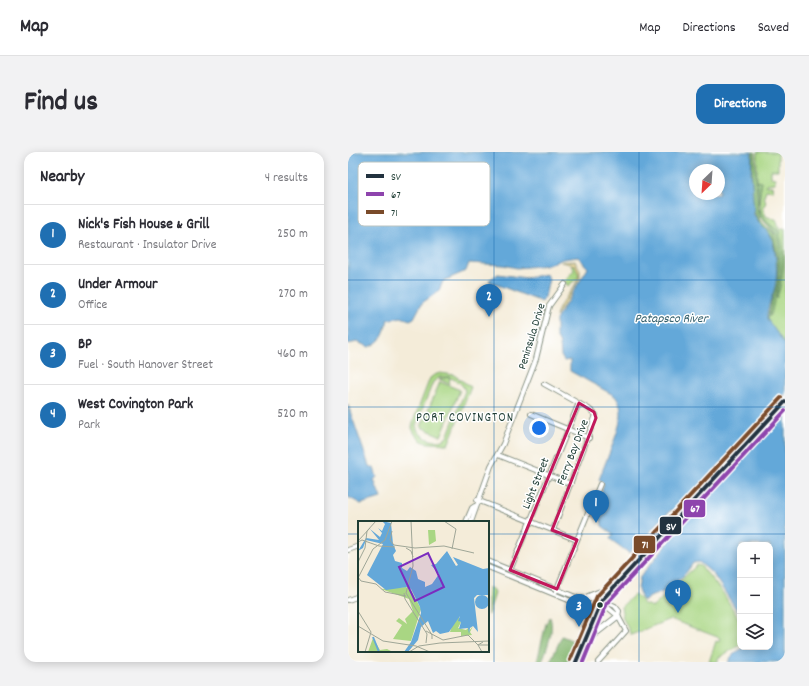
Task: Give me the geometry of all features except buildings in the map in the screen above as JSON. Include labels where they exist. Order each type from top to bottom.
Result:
[{"type":"main road","points":[[576,660],[602,600],[785,402]]},
{"type":"main road","points":[[582,599],[614,586]]},
{"type":"main road","points":[[578,604],[588,610],[592,622]]},
{"type":"main road","points":[[576,660],[592,637],[618,616]]},
{"type":"street","name":"Peninsula Drive","points":[[471,521],[477,500],[491,466],[498,455],[538,353],[549,306],[565,284]]},
{"type":"street","name":"Ferry Bay Drive","points":[[544,384],[579,403],[596,415],[589,438],[552,530]]},
{"type":"street","name":"Light Street","points":[[510,570],[579,403]]},
{"type":"street","points":[[531,414],[589,438]]},
{"type":"street","points":[[498,455],[571,484]]},
{"type":"street","points":[[554,595],[600,484]]},
{"type":"street","points":[[477,500],[577,540]]},
{"type":"street","name":"Peninsula Drive","points":[[466,521],[472,508],[475,506]]},
{"type":"street","points":[[348,550],[358,546]]},
{"type":"street","points":[[489,561],[582,599],[602,600],[615,606],[619,611],[618,616]]},
{"type":"street","points":[[489,567],[578,604],[609,607],[618,616],[626,631],[598,662]]},
{"type":"street","points":[[348,598],[358,596]]},
{"type":"highlighted area","points":[[579,403],[594,412],[596,418],[552,530],[577,540],[557,589],[510,570]]},
{"type":"green space","points":[[753,152],[755,152],[758,213],[760,221],[774,233],[779,268],[779,280],[771,315],[769,317],[778,274],[773,240],[759,222],[754,212],[752,196]]},
{"type":"green space","points":[[757,152],[778,152],[778,170],[771,170],[771,177],[775,178],[775,183],[766,184],[766,186],[772,186],[773,191],[766,190],[764,196],[766,202],[763,208],[766,216],[777,221],[779,229],[785,229],[785,344],[767,319],[777,277],[773,244],[770,236],[779,231],[769,225],[761,214],[760,192],[762,182],[757,181]]},
{"type":"green space","points":[[757,181],[762,182],[760,205],[763,216],[779,231],[781,238],[783,265],[781,284],[776,299],[781,274],[777,235],[760,217]]},
{"type":"green space","points":[[571,265],[575,265],[579,272],[579,277],[568,286],[564,281],[574,270]]},
{"type":"green space","points":[[440,373],[454,375],[471,387],[448,445],[424,442],[419,439],[412,428],[430,378]],"holes":[[[440,377],[450,377],[439,379],[449,384],[450,378],[455,380],[461,384],[465,391],[447,437],[443,440],[434,441],[420,434],[416,425],[433,382]]]},
{"type":"green space","points":[[440,382],[460,390],[441,436],[421,427]]},
{"type":"green space","points":[[697,565],[701,566],[723,593],[737,616],[737,647],[718,658],[718,662],[709,662],[716,641],[719,642],[720,638],[670,619],[631,635],[623,618],[621,607],[635,594],[644,604],[653,607]]},
{"type":"green space","points":[[489,588],[494,590],[495,593],[489,612]]},
{"type":"green space","points":[[550,617],[551,634],[542,662],[537,662],[546,623]]},
{"type":"green space","points":[[562,636],[578,643],[570,662],[550,662]]},
{"type":"sand","points":[[575,261],[580,270],[580,278],[556,317],[560,305],[575,286],[579,275],[575,265],[561,262]]},
{"type":"water","name":"Patapsco River","points":[[348,152],[752,152],[751,171],[754,215],[758,222],[768,232],[775,250],[776,281],[767,319],[785,344],[785,662],[728,662],[732,656],[739,650],[773,650],[773,542],[737,542],[737,610],[713,574],[699,562],[693,563],[684,575],[669,588],[649,597],[645,601],[642,600],[638,589],[640,577],[683,524],[684,520],[676,511],[671,510],[629,553],[610,539],[613,534],[602,526],[601,520],[594,517],[604,484],[599,480],[612,447],[620,420],[621,411],[619,402],[615,396],[570,371],[570,360],[564,361],[561,356],[560,344],[556,336],[556,320],[588,268],[578,257],[563,259],[548,265],[517,268],[503,265],[469,263],[466,271],[443,281],[439,291],[422,303],[414,318],[410,320],[401,317],[387,320],[382,338],[369,347],[357,342],[348,344]]},
{"type":"water","points":[[498,274],[526,278],[546,274],[549,279],[545,297],[542,302],[490,282],[489,280]]},
{"type":"water","points":[[348,405],[369,466],[374,468],[377,477],[374,480],[381,498],[361,504],[348,497]]},
{"type":"pier","points":[[785,394],[785,409],[681,521],[675,513]]},
{"type":"transit line","name":"71","points":[[570,660],[597,596],[781,398]]},
{"type":"transit line","name":"SV","points":[[576,662],[602,600],[785,402]]},
{"type":"transit line","name":"67","points":[[583,662],[607,603],[785,411]]},
{"type":"place","name":"Under Armour","points":[[489,317]]},
{"type":"place","name":"Nick's Fish House & Grill","points":[[596,523]]},
{"type":"place","name":"West Covington Park","points":[[678,613]]},
{"type":"place","name":"BP","points":[[579,627]]},
{"type":"district","name":"PORT COVINGTON","points":[[465,416]]}]
